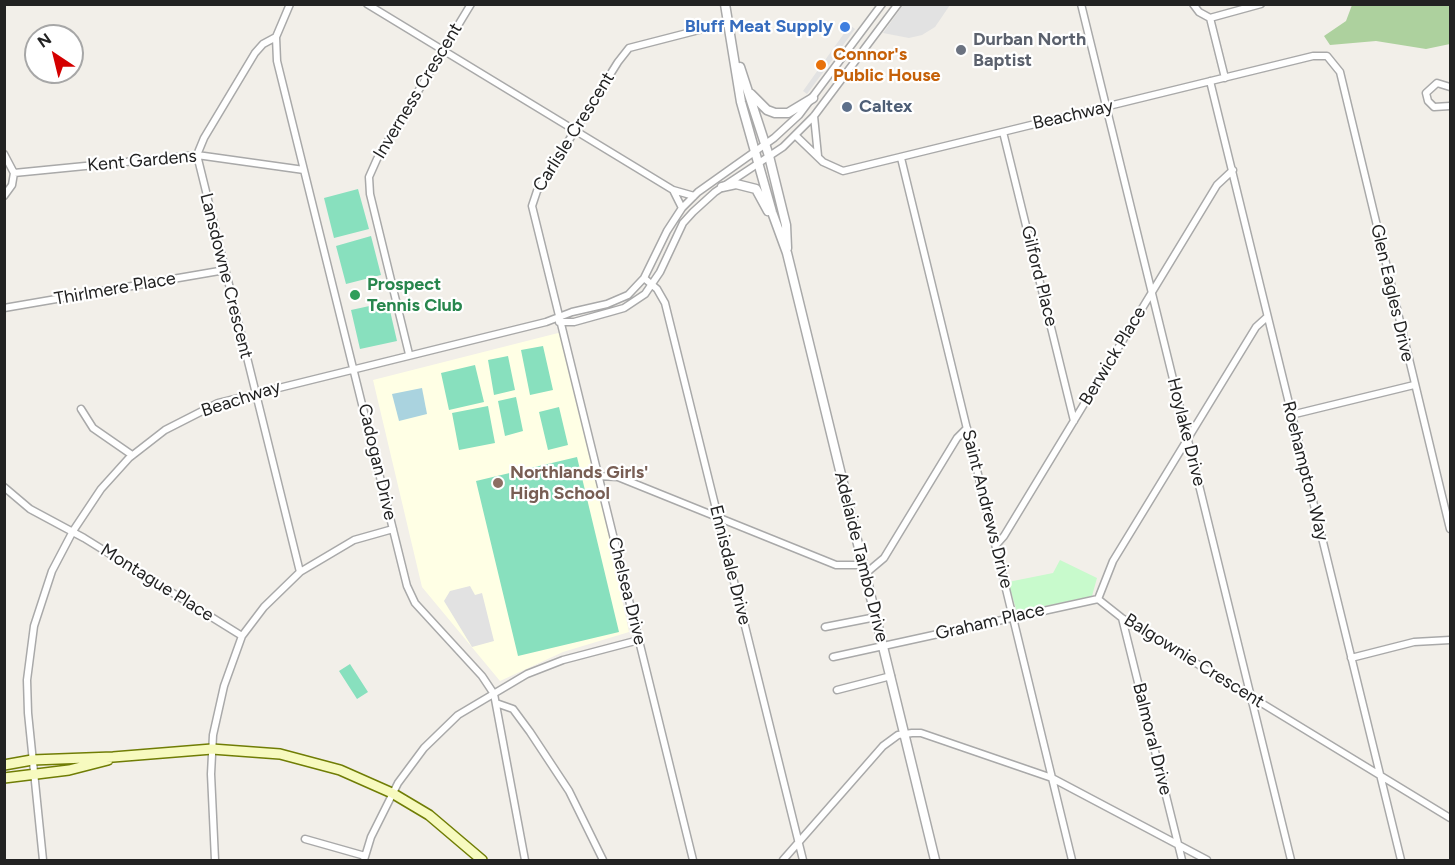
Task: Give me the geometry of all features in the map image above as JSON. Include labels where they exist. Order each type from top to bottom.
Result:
[{"type":"main road","points":[[4,765],[32,760],[112,758],[212,749],[257,751],[306,760],[340,770],[393,793],[442,825],[482,861]]},
{"type":"main road","points":[[4,778],[34,776],[112,758]]},
{"type":"street","points":[[196,154],[255,53],[263,44],[276,37],[290,4]]},
{"type":"street","points":[[367,4],[673,190],[694,196]]},
{"type":"street","name":"Inverness Crescent","points":[[409,354],[370,194],[369,177],[377,159],[471,4]]},
{"type":"street","name":"Adelaide Tambo Drive","points":[[725,4],[736,55],[741,102],[787,254],[935,861]]},
{"type":"street","name":"Beachway","points":[[43,861],[32,760],[27,680],[32,636],[46,588],[72,531],[101,489],[132,455],[185,418],[218,403],[409,354],[561,319],[619,299],[638,286],[644,278],[667,231],[682,208],[694,196],[766,144],[813,98],[882,4]]},
{"type":"street","name":"Beachway","points":[[561,319],[574,322],[624,308],[636,301],[653,284],[683,223],[706,199],[769,156],[814,116],[898,4]]},
{"type":"street","name":"Hoylake Drive","points":[[1082,4],[1291,861]]},
{"type":"street","points":[[1193,4],[1199,12],[1210,18],[1261,4]]},
{"type":"street","points":[[1210,18],[1225,78]]},
{"type":"street","name":"Carlisle Crescent","points":[[561,319],[532,206],[537,191],[629,48],[730,22]]},
{"type":"street","name":"Cadogan Drive","points":[[276,37],[277,61],[355,368],[407,586],[415,603],[482,676],[494,693],[525,861]]},
{"type":"street","name":"Adelaide Tambo Drive","points":[[736,55],[766,144],[786,225],[787,254]]},
{"type":"street","name":"Beachway","points":[[795,135],[818,157],[836,170],[843,171],[901,159],[1313,56],[1320,55],[1331,59]]},
{"type":"street","name":"Glen Eagles Drive","points":[[1331,59],[1340,72],[1450,529]]},
{"type":"street","points":[[841,61],[850,69]]},
{"type":"street","name":"Roehampton Way","points":[[1210,81],[1401,861]]},
{"type":"street","points":[[1450,87],[1437,83],[1426,93],[1428,101],[1434,107],[1450,106]]},
{"type":"street","points":[[749,91],[767,110],[776,113],[788,112],[813,98]]},
{"type":"street","points":[[814,116],[818,157]]},
{"type":"street","name":"Gilford Place","points":[[1003,132],[1074,421]]},
{"type":"street","points":[[4,154],[14,173],[12,185],[4,196]]},
{"type":"street","name":"Kent Gardens","points":[[14,173],[196,154],[304,170]]},
{"type":"street","name":"Lansdowne Crescent","points":[[196,154],[300,572]]},
{"type":"street","name":"Saint Andrews Drive","points":[[901,159],[1072,861]]},
{"type":"street","name":"Berwick Place","points":[[996,545],[1004,536],[1217,185],[1233,170]]},
{"type":"street","points":[[722,187],[736,184],[756,189],[777,227]]},
{"type":"street","points":[[673,190],[682,208]]},
{"type":"street","name":"Thirlmere Place","points":[[4,308],[225,270]]},
{"type":"street","name":"Ennisdale Drive","points":[[644,278],[653,284],[665,303],[802,861]]},
{"type":"street","points":[[1098,599],[1113,561],[1256,327],[1267,317]]},
{"type":"street","name":"Chelsea Drive","points":[[561,319],[693,861]]},
{"type":"street","points":[[1292,415],[1414,385]]},
{"type":"street","points":[[81,409],[93,428],[132,455]]},
{"type":"street","points":[[598,476],[618,477],[836,565],[864,569],[884,558],[957,438],[967,428]]},
{"type":"street","name":"Montague Place","points":[[4,487],[30,509],[72,531],[242,636]]},
{"type":"street","points":[[1442,494],[1450,490]]},
{"type":"street","points":[[215,861],[213,735],[224,686],[242,636],[264,607],[300,572],[354,540],[393,529]]},
{"type":"street","name":"Graham Place","points":[[833,657],[1098,599]]},
{"type":"street","name":"Balgownie Crescent","points":[[1098,599],[1122,618],[1450,818]]},
{"type":"street","points":[[825,627],[876,617]]},
{"type":"street","name":"Balmoral Drive","points":[[1122,618],[1182,861]]},
{"type":"street","points":[[305,839],[364,858],[371,837],[393,793],[424,748],[458,715],[540,668],[639,640]]},
{"type":"street","points":[[1351,658],[1414,642],[1450,640]]},
{"type":"street","points":[[837,690],[891,676]]},
{"type":"street","points":[[496,703],[513,709],[543,750],[575,800],[603,861]]},
{"type":"street","points":[[783,861],[883,746],[904,733],[921,733],[1052,778],[1207,861]]},
{"type":"shaded area","points":[[903,5],[950,5],[935,27],[922,35],[909,38],[883,33]]},
{"type":"shaded area","points":[[850,25],[855,29],[807,94],[803,91]]},
{"type":"shaded area","name":"Northlands Girls' High School","points":[[566,331],[629,632],[563,652],[500,681],[422,587],[373,380]]},
{"type":"shaded area","points":[[470,586],[475,595],[482,593],[494,641],[472,647],[444,601],[450,591]]},
{"type":"green space","points":[[1352,5],[1450,5],[1450,44],[1426,49],[1376,41],[1330,45],[1324,36],[1346,21]]},
{"type":"green space","points":[[358,189],[369,229],[334,238],[324,198]]},
{"type":"green space","points":[[371,236],[381,275],[346,284],[336,246]]},
{"type":"green space","points":[[388,302],[397,341],[360,349],[351,310]]},
{"type":"green space","points":[[543,346],[553,390],[530,395],[521,350]]},
{"type":"green space","points":[[508,356],[515,390],[494,395],[488,360]]},
{"type":"green space","points":[[475,365],[484,402],[449,410],[441,373]]},
{"type":"green space","points":[[516,397],[523,431],[505,436],[498,401]]},
{"type":"green space","points":[[488,406],[495,443],[459,450],[452,413]]},
{"type":"green space","points":[[559,407],[568,445],[548,450],[539,412]]},
{"type":"green space","points":[[577,457],[619,632],[518,656],[476,481]]},
{"type":"green space","points":[[1060,560],[1097,578],[1092,596],[1017,612],[1008,582],[1053,573]]},
{"type":"green space","points":[[350,664],[368,692],[357,699],[339,671]]},
{"type":"water","points":[[422,388],[427,414],[399,421],[392,394]]},
{"type":"place","name":"Bluff Meat Supply","points":[[845,27]]},
{"type":"place","name":"Durban North Baptist","points":[[961,50]]},
{"type":"place","name":"Connor's Public House","points":[[821,65]]},
{"type":"place","name":"Caltex","points":[[847,107]]},
{"type":"place","name":"Prospect Tennis Club","points":[[355,295]]},
{"type":"place","name":"Northlands Girls' High School","points":[[498,483]]}]
